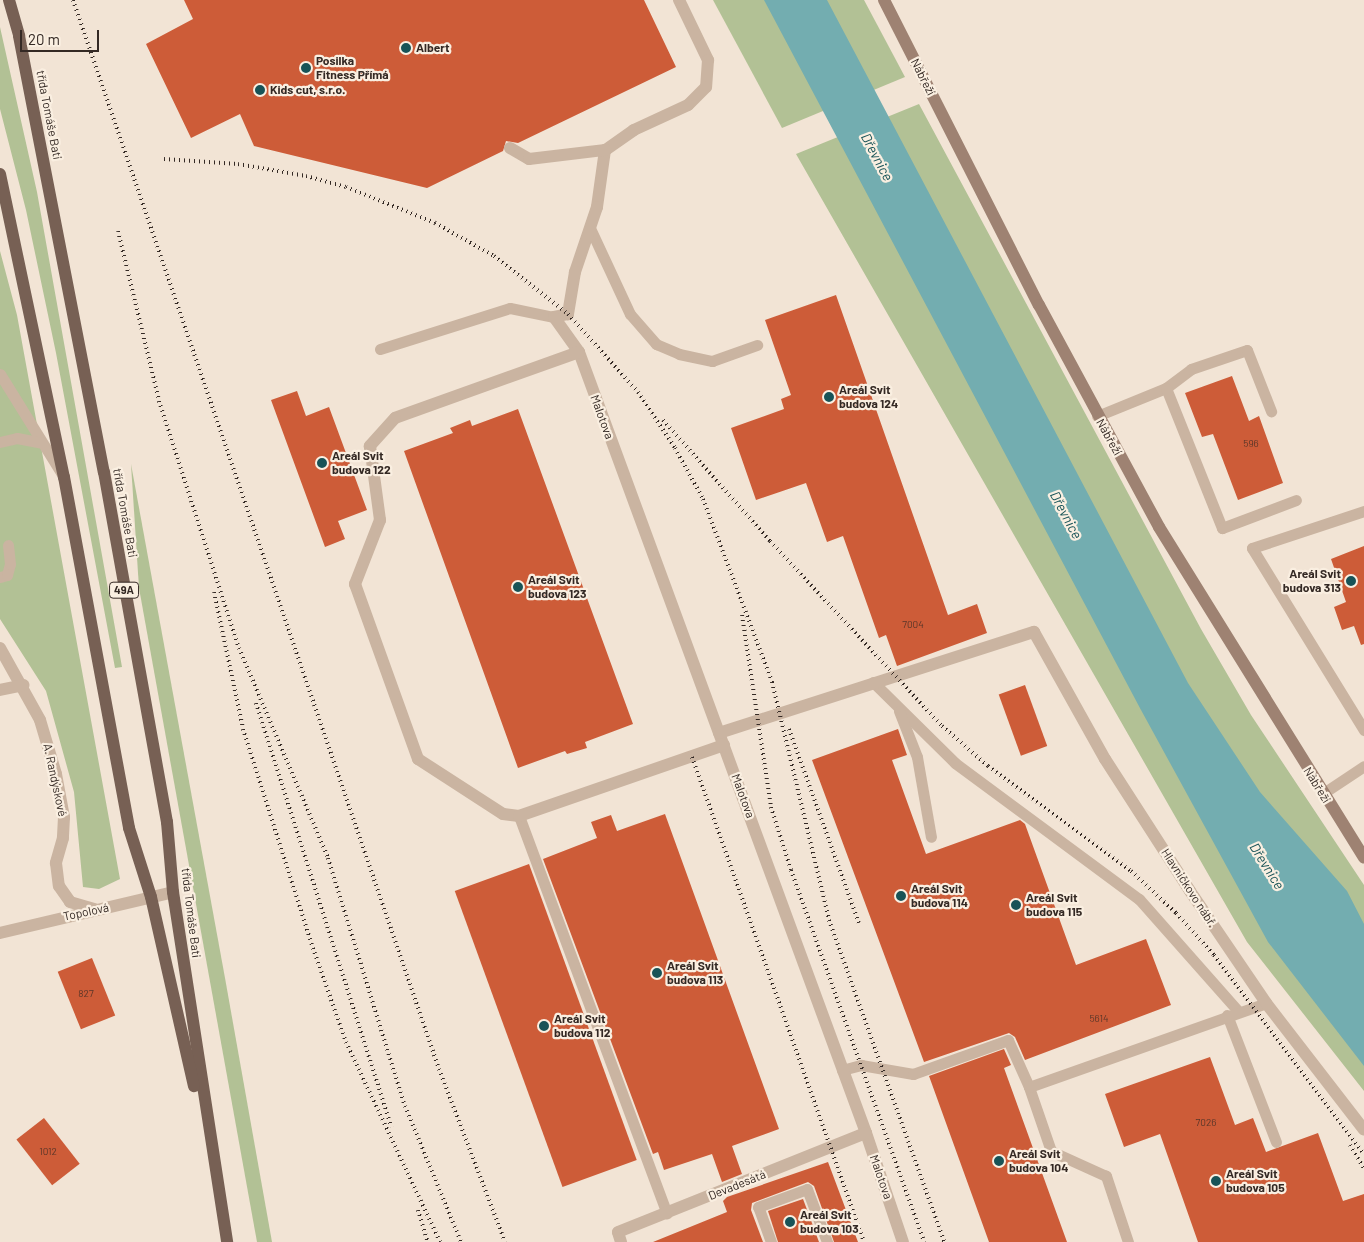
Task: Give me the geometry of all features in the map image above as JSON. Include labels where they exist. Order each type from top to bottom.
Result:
[{"type":"main road","name":"třída Tomáše Bati","points":[[9,0],[19,36],[104,472],[167,822],[173,892],[216,1183],[227,1242]]},
{"type":"main road","name":"třída Tomáše Bati","points":[[0,174],[8,204],[64,478],[129,828],[151,897],[216,1183]]},
{"type":"street","points":[[510,148],[529,159],[605,150],[634,130],[688,105],[706,87],[708,60],[679,0]]},
{"type":"street","name":"Nábřeží","points":[[884,0],[1097,416],[1159,527],[1322,794],[1364,858]]},
{"type":"street","points":[[554,317],[568,314],[576,272],[597,207],[597,186],[605,150]]},
{"type":"street","name":"Malotova","points":[[554,317],[579,352],[866,1133],[903,1242]]},
{"type":"street","points":[[579,352],[395,418],[370,446],[380,520],[355,584],[418,759],[503,814],[519,816],[724,745]]},
{"type":"street","name":"Hlavničkovo nábř.","points":[[873,682],[1034,632],[1105,759],[1266,1003],[1364,1130]]},
{"type":"street","name":"A. Randýskové","points":[[0,648],[23,685],[40,720],[61,796],[64,817],[63,838],[56,864],[58,886],[70,902],[80,908],[95,909]]},
{"type":"street","points":[[719,733],[873,682]]},
{"type":"street","points":[[0,690],[23,685]]},
{"type":"street","name":"Topolová","points":[[0,933],[173,892]]},
{"type":"street","name":"Devadesátá","points":[[621,1242],[618,1232],[866,1133]]},
{"type":"lane","points":[[0,215],[8,204]]},
{"type":"lane","points":[[590,228],[630,314],[656,344],[679,354],[712,361],[757,345]]},
{"type":"lane","points":[[380,349],[510,308],[554,317]]},
{"type":"lane","points":[[1097,416],[1166,388],[1191,369],[1247,350],[1271,411]]},
{"type":"lane","points":[[0,374],[64,478]]},
{"type":"lane","points":[[1166,388],[1222,528],[1296,500]]},
{"type":"lane","points":[[0,442],[18,438],[42,443]]},
{"type":"lane","points":[[1364,511],[1252,548],[1364,730]]},
{"type":"lane","points":[[0,577],[7,575],[10,564],[8,545]]},
{"type":"lane","points":[[873,682],[955,763],[1138,899],[1232,1013],[1276,1142]]},
{"type":"lane","points":[[897,705],[917,757],[931,837]]},
{"type":"lane","points":[[1322,794],[1364,766]]},
{"type":"lane","points":[[519,816],[666,1213]]},
{"type":"lane","points":[[1029,1087],[1232,1013],[1266,1003]]},
{"type":"lane","points":[[842,1070],[860,1065],[913,1074],[1008,1040],[1029,1087],[1051,1151],[1106,1176],[1128,1242]]},
{"type":"lane","points":[[771,1242],[758,1207],[807,1189],[827,1242]]},
{"type":"green space","points":[[713,0],[864,0],[905,77],[782,128]]},
{"type":"green space","points":[[0,27],[37,192],[122,667],[115,668],[56,353],[26,210],[0,109]]},
{"type":"green space","points":[[919,104],[1201,629],[1251,715],[1364,885],[1364,1091],[1247,942],[796,154]]},
{"type":"green space","points":[[0,251],[17,315],[120,879],[99,889],[83,887],[74,792],[46,691],[0,619]]},
{"type":"green space","points":[[131,464],[272,1242],[257,1242],[139,588]]},
{"type":"water","name":"Dřevnice","points":[[764,0],[827,0],[1188,683],[1260,792],[1347,891],[1364,924],[1364,1066],[1268,942],[1141,710]]},
{"type":"building","points":[[184,0],[644,0],[676,67],[518,143],[506,141],[503,151],[427,188],[254,146],[240,114],[191,138],[146,44],[193,19]]},
{"type":"building","points":[[836,295],[948,615],[977,604],[987,633],[897,666],[886,635],[879,638],[843,536],[827,542],[806,483],[756,500],[731,428],[784,409],[781,399],[791,395],[765,320]]},
{"type":"building","points":[[1232,376],[1249,421],[1259,416],[1283,483],[1238,500],[1213,434],[1202,437],[1185,393]]},
{"type":"building","name":"Areál Svit budova 122","points":[[297,391],[306,416],[329,407],[367,510],[338,521],[345,539],[325,547],[271,400]]},
{"type":"building","name":"Areál Svit budova 123","points":[[518,409],[633,724],[585,742],[587,748],[567,754],[565,751],[518,768],[404,451],[453,433],[450,428],[470,420],[472,426]]},
{"type":"building","name":"Areál Svit budova 313","points":[[1364,546],[1364,644],[1361,645],[1354,626],[1342,630],[1334,607],[1346,602],[1331,559]]},
{"type":"building","points":[[1025,685],[1047,746],[1021,756],[999,695]]},
{"type":"building","points":[[898,729],[907,755],[892,760],[926,854],[1020,820],[1025,824],[1076,965],[1146,939],[1171,1005],[1025,1060],[1015,1037],[1009,1033],[924,1062],[812,760]]},
{"type":"building","name":"Areál Svit budova 113","points":[[665,814],[779,1129],[732,1146],[742,1174],[722,1182],[712,1154],[664,1170],[658,1152],[653,1154],[543,859],[597,838],[591,822],[611,815],[617,831]]},
{"type":"building","name":"Areál Svit budova 112","points":[[529,864],[637,1160],[563,1187],[455,891]]},
{"type":"building","points":[[92,958],[115,1015],[81,1029],[58,972]]},
{"type":"building","name":"Areál Svit budova 104","points":[[1004,1049],[1011,1065],[1004,1068],[1067,1242],[989,1242],[929,1076]]},
{"type":"building","points":[[1210,1057],[1235,1125],[1253,1118],[1266,1152],[1318,1133],[1343,1201],[1364,1194],[1364,1242],[1198,1242],[1160,1134],[1124,1147],[1105,1094]]},
{"type":"building","points":[[44,1118],[80,1164],[52,1185],[16,1140]]},
{"type":"building","points":[[828,1162],[858,1242],[834,1242],[814,1186],[808,1182],[752,1203],[751,1210],[763,1242],[653,1242],[727,1212],[723,1201],[727,1197]]},
{"type":"building","points":[[803,1199],[819,1242],[778,1242],[768,1211]]},
{"type":"railway","points":[[73,0],[439,1069],[505,1242]]},
{"type":"railway","points":[[164,159],[238,164],[306,176],[346,187],[435,223],[494,256],[568,314],[638,392],[675,448],[703,499],[772,682],[829,920],[944,1242]]},
{"type":"railway","points":[[118,231],[159,401],[239,648],[328,858],[405,1106],[461,1242]]},
{"type":"railway","points":[[663,420],[770,541],[942,726],[988,766],[1131,871],[1176,913],[1214,955],[1364,1154]]},
{"type":"railway","points":[[214,592],[243,729],[313,948],[346,1042],[440,1242]]},
{"type":"railway","points":[[742,615],[771,807],[791,870],[924,1242]]},
{"type":"railway","points":[[256,703],[391,1127]]},
{"type":"railway","points":[[789,729],[859,923]]},
{"type":"railway","points":[[692,757],[864,1242]]},
{"type":"railway","points":[[1350,1145],[1364,1168]]},
{"type":"railway","points":[[418,1210],[428,1242]]},
{"type":"place","name":"Albert","points":[[406,48]]},
{"type":"place","name":"Posilka Fitness Přímá","points":[[306,68]]},
{"type":"place","name":"Kids cut, s.r.o.","points":[[260,90]]},
{"type":"place","name":"Areál Svit budova 124","points":[[829,397]]},
{"type":"place","name":"Areál Svit budova 122","points":[[322,463]]},
{"type":"place","name":"Areál Svit budova 313","points":[[1351,581]]},
{"type":"place","name":"Areál Svit budova 123","points":[[518,587]]},
{"type":"place","name":"Areál Svit budova 114","points":[[901,896]]},
{"type":"place","name":"Areál Svit budova 115","points":[[1016,905]]},
{"type":"place","name":"Areál Svit budova 113","points":[[657,973]]},
{"type":"place","name":"Areál Svit budova 112","points":[[544,1026]]},
{"type":"place","name":"Areál Svit budova 104","points":[[999,1161]]},
{"type":"place","name":"Areál Svit budova 105","points":[[1216,1181]]},
{"type":"place","name":"Areál Svit budova 103","points":[[790,1222]]}]
